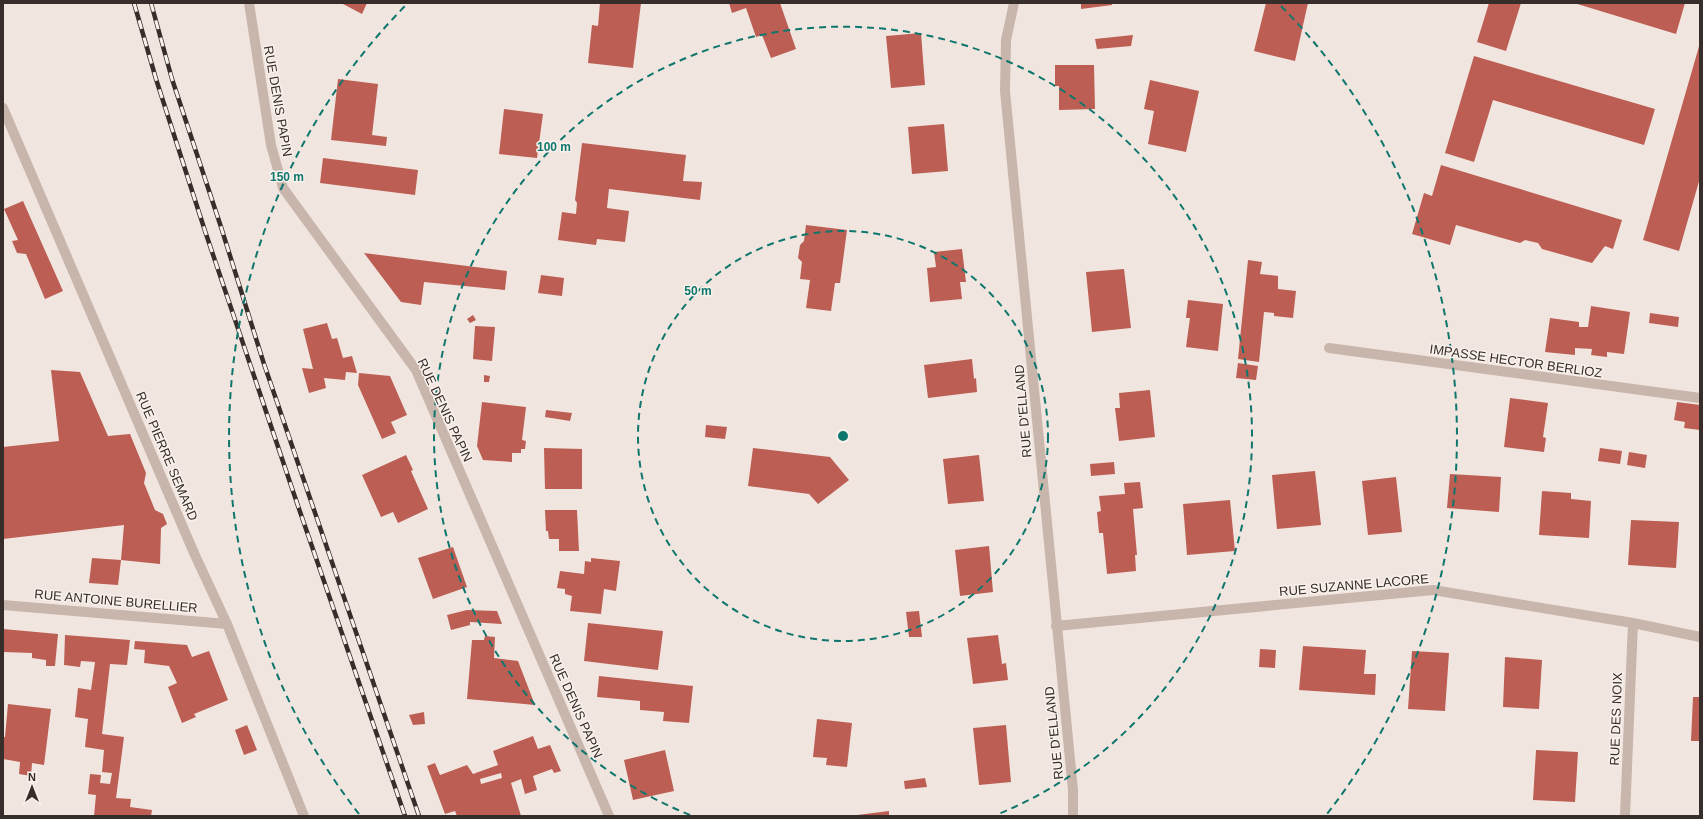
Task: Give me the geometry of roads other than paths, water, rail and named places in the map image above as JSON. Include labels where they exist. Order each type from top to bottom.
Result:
[{"type":"street","name":"RUE DENIS PAPIN","points":[[248,3],[271,145],[283,188],[416,370],[609,816]]},
{"type":"street","name":"RUE D'ELLAND","points":[[1014,3],[1006,40],[1005,91],[1073,790],[1073,816]]},
{"type":"street","name":"RUE PIERRE SEMARD","points":[[3,108],[194,553],[227,624],[304,816]]},
{"type":"street","name":"IMPASSE HECTOR BERLIOZ","points":[[1329,348],[1700,398]]},
{"type":"street","name":"RUE SUZANNE LACORE","points":[[1056,626],[1433,590],[1633,623],[1700,637]]},
{"type":"street","name":"RUE ANTOINE BURELLIER","points":[[3,605],[227,624]]},
{"type":"street","name":"RUE DES NOIX","points":[[1624,816],[1633,623]]},
{"type":"railway","points":[[134,3],[156,79],[205,231],[405,816]]},
{"type":"railway","points":[[151,3],[172,79],[264,364],[419,816]]}]
